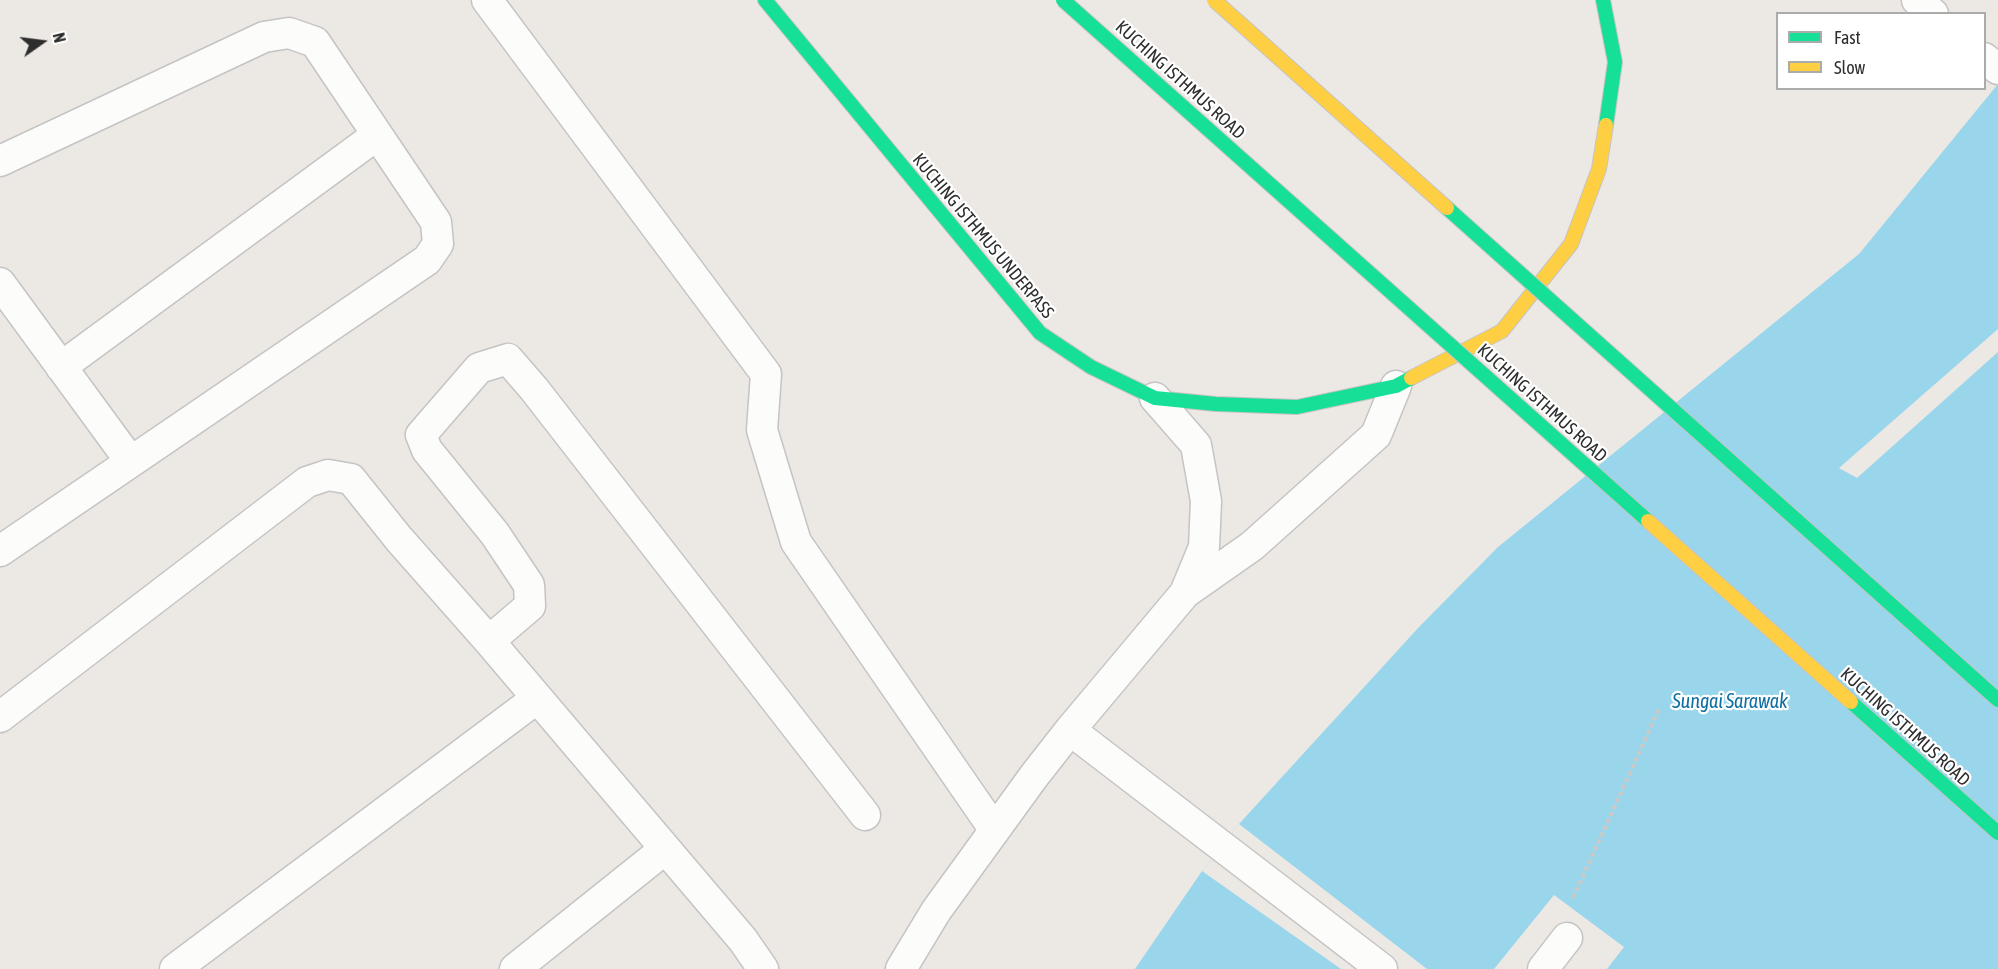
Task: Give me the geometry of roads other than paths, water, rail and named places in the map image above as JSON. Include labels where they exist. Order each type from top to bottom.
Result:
[{"type":"main road","name":"KUCHING ISTHMUS UNDERPASS","points":[[765,0],[1040,333],[1091,368],[1155,398],[1216,404],[1297,406],[1396,386],[1502,331],[1571,244],[1599,169],[1615,62],[1603,0]]},
{"type":"main road","name":"KUCHING ISTHMUS ROAD","points":[[1063,0],[1998,833]]},
{"type":"main road","points":[[1214,0],[1998,700]]},
{"type":"lane","points":[[487,0],[766,374],[762,430],[796,542],[994,829]]},
{"type":"lane","points":[[1917,0],[1931,12]]},
{"type":"lane","points":[[0,161],[264,37],[289,33],[315,42],[435,222],[438,244],[427,260],[0,551]]},
{"type":"lane","points":[[1986,60],[1998,69]]},
{"type":"lane","points":[[61,367],[377,135]]},
{"type":"lane","points":[[0,283],[131,462]]},
{"type":"lane","points":[[489,641],[530,606],[529,585],[495,534],[427,450],[421,435],[479,368],[508,359],[542,399],[865,815]]},
{"type":"lane","points":[[900,969],[936,911],[994,829],[1070,730],[1185,593],[1252,546],[1376,435],[1396,386]]},
{"type":"lane","points":[[1155,398],[1196,445],[1206,501],[1204,547],[1185,593]]},
{"type":"lane","points":[[0,717],[307,482],[328,475],[351,479],[399,539],[489,641],[743,940],[764,969]]},
{"type":"lane","points":[[175,969],[536,699]]},
{"type":"lane","points":[[1070,730],[1382,969]]},
{"type":"lane","points":[[515,969],[665,849]]},
{"type":"lane","points":[[1543,969],[1567,938]]},
{"type":"water","name":"Sungai Sarawak","points":[[1998,84],[1998,969],[1135,969],[1202,871],[1239,824],[1419,627],[1498,547],[1859,254]]}]
